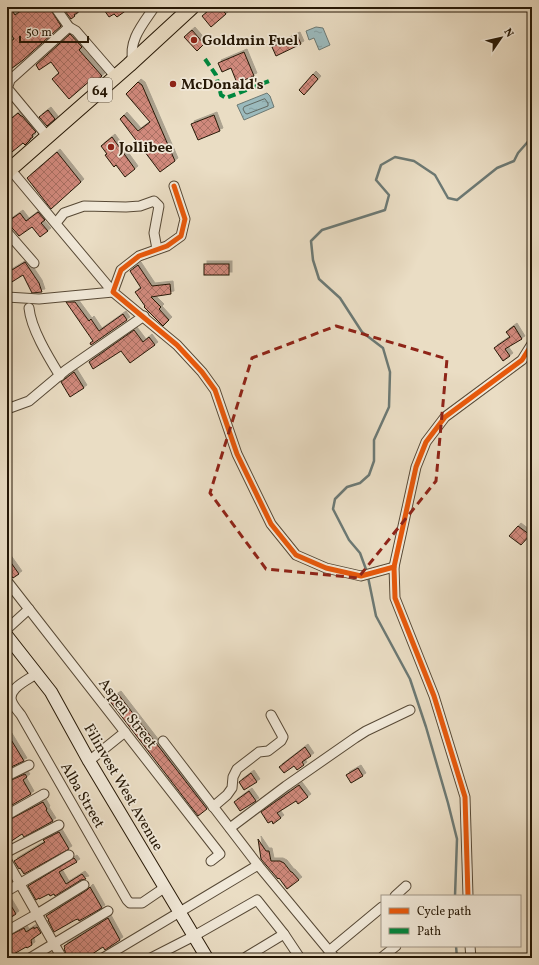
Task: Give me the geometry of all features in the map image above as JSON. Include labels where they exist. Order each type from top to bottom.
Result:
[{"type":"main road","name":"64","points":[[8,170],[133,61],[192,7]]},
{"type":"street","points":[[55,7],[69,27],[76,31],[115,76]]},
{"type":"street","points":[[133,61],[131,54],[134,39],[153,9]]},
{"type":"street","points":[[47,136],[8,89],[8,86],[10,80],[69,27]]},
{"type":"street","points":[[8,170],[56,223],[113,292],[144,316],[177,345],[202,372],[215,390],[237,454],[271,524],[296,554],[326,568],[361,576],[389,568]]},
{"type":"street","points":[[113,292],[121,270],[139,256],[167,246],[181,236],[185,219],[174,186]]},
{"type":"street","points":[[56,223],[64,213],[84,206],[126,208],[140,206],[154,201],[159,206],[154,233],[157,249]]},
{"type":"street","points":[[7,232],[34,263]]},
{"type":"street","points":[[7,297],[39,299],[113,292]]},
{"type":"street","points":[[29,308],[30,317],[38,336],[60,376]]},
{"type":"street","points":[[7,409],[29,401],[60,376],[144,316]]},
{"type":"street","points":[[468,895],[465,798],[434,696],[395,598],[389,568],[416,467],[426,442],[445,417],[522,360],[532,344]]},
{"type":"street","name":"Aspen Street","points":[[7,581],[220,854],[211,860]]},
{"type":"street","points":[[7,629],[29,609]]},
{"type":"street","name":"Filinvest West Avenue","points":[[7,636],[51,692],[89,761],[206,958]]},
{"type":"street","name":"Alba Street","points":[[36,674],[14,690],[11,695],[12,702],[21,715],[127,900],[130,903],[142,903],[164,888]]},
{"type":"street","points":[[230,828],[286,786],[355,738],[366,731],[410,710]]},
{"type":"street","points":[[213,807],[227,796],[232,788],[233,777],[237,769],[259,752],[268,751],[281,742],[283,738],[271,715]]},
{"type":"street","points":[[89,761],[125,732]]},
{"type":"street","points":[[163,741],[258,865],[335,958]]},
{"type":"street","points":[[7,776],[29,765]]},
{"type":"street","points":[[7,815],[44,794]]},
{"type":"street","points":[[7,852],[59,825]]},
{"type":"street","points":[[7,891],[69,855]]},
{"type":"street","points":[[7,861],[62,958]]},
{"type":"street","points":[[103,958],[258,865]]},
{"type":"street","points":[[7,931],[84,885]]},
{"type":"street","points":[[396,895],[406,886]]},
{"type":"street","points":[[151,958],[163,955],[258,900],[300,958]]},
{"type":"street","points":[[329,951],[381,907]]},
{"type":"street","points":[[30,958],[108,911]]},
{"type":"street","points":[[246,957],[284,934]]},
{"type":"street","points":[[381,958],[395,947]]},
{"type":"street","points":[[470,947],[471,958]]},
{"type":"highlighted area","points":[[336,326],[447,359],[436,481],[358,578],[266,569],[210,493],[252,358]]},
{"type":"water","points":[[316,27],[323,28],[330,45],[319,50],[314,38],[309,40],[306,31]]},
{"type":"water","points":[[267,93],[270,96],[274,107],[244,120],[237,105]]},
{"type":"building","points":[[7,7],[10,7],[15,15],[26,7],[49,7],[61,26],[23,60],[7,72],[7,44],[14,39],[7,28]]},
{"type":"building","points":[[62,7],[86,7],[74,15],[75,16],[71,19]]},
{"type":"building","points":[[102,7],[131,7],[117,17],[114,14],[109,17]]},
{"type":"building","points":[[213,7],[219,7],[226,14],[211,27],[202,16]]},
{"type":"building","name":"Goldmin Fuel","points":[[192,30],[204,44],[197,51],[184,37]]},
{"type":"building","points":[[70,34],[82,47],[79,50],[102,76],[95,82],[92,79],[69,99],[52,79],[59,73],[51,62],[39,70],[36,65]]},
{"type":"building","points":[[297,35],[301,44],[276,56],[272,47]]},
{"type":"building","points":[[244,52],[254,76],[237,83],[231,68],[222,72],[218,63]]},
{"type":"building","points":[[313,74],[318,79],[304,95],[299,90]]},
{"type":"building","points":[[138,82],[142,85],[175,161],[160,172],[120,119],[124,115],[138,131],[150,122],[126,94]]},
{"type":"building","points":[[48,110],[55,119],[47,126],[39,117]]},
{"type":"building","points":[[18,113],[36,132],[25,145],[23,143],[7,156],[7,122]]},
{"type":"building","points":[[214,115],[220,131],[198,140],[191,124]]},
{"type":"building","points":[[112,137],[135,169],[125,177],[116,165],[114,167],[105,155],[107,154],[101,146]]},
{"type":"building","points":[[57,152],[81,182],[51,209],[27,178]]},
{"type":"building","points":[[38,212],[45,220],[41,223],[48,231],[40,237],[32,227],[19,236],[7,222],[20,213],[26,221]]},
{"type":"building","points":[[25,262],[39,283],[42,292],[32,293],[23,275],[7,285],[7,273]]},
{"type":"building","points":[[204,264],[229,264],[229,275],[204,275]]},
{"type":"building","points":[[138,265],[152,286],[170,284],[171,294],[151,297],[161,307],[159,309],[169,320],[163,326],[144,307],[145,306],[135,292],[141,288],[130,271]]},
{"type":"building","points":[[66,302],[75,302],[89,321],[91,319],[99,331],[123,314],[127,320],[91,345],[90,343],[93,341]]},
{"type":"building","points":[[514,326],[522,339],[505,349],[510,356],[503,361],[494,348],[510,337],[506,332]]},
{"type":"building","points":[[134,330],[143,342],[149,337],[155,345],[130,363],[121,351],[93,369],[89,362]]},
{"type":"building","points":[[74,372],[84,388],[70,397],[61,382]]},
{"type":"building","points":[[518,526],[530,535],[521,545],[509,536]]},
{"type":"building","points":[[7,557],[19,574],[13,578],[7,570]]},
{"type":"building","points":[[118,694],[207,809],[198,816],[109,700]]},
{"type":"building","points":[[7,733],[24,761],[7,769]]},
{"type":"building","points":[[305,747],[311,756],[302,762],[304,765],[297,770],[294,766],[284,773],[279,767]]},
{"type":"building","points":[[358,768],[363,776],[351,783],[346,775]]},
{"type":"building","points":[[251,773],[257,782],[244,790],[239,782]]},
{"type":"building","points":[[25,774],[27,777],[23,780],[31,794],[7,808],[7,782]]},
{"type":"building","points":[[299,785],[308,797],[298,804],[296,801],[277,813],[281,818],[273,824],[272,821],[268,823],[261,812]]},
{"type":"building","points":[[249,791],[256,801],[240,811],[234,802]]},
{"type":"building","points":[[43,802],[53,821],[24,837],[22,834],[7,844],[7,821]]},
{"type":"building","points":[[59,832],[69,849],[24,874],[14,861],[45,842],[43,840]]},
{"type":"building","points":[[258,839],[266,851],[269,851],[271,861],[280,861],[284,863],[299,880],[287,889],[261,859]]},
{"type":"building","points":[[74,858],[77,862],[59,872],[66,884],[82,874],[86,879],[81,880],[55,896],[54,894],[50,896],[49,894],[36,900],[28,886]]},
{"type":"building","points":[[90,887],[102,908],[79,921],[78,919],[75,920],[54,932],[46,916]]},
{"type":"building","points":[[7,899],[16,914],[7,920]]},
{"type":"building","points":[[108,918],[120,940],[105,950],[103,947],[86,958],[79,958],[76,953],[68,958],[64,946]]},
{"type":"building","points":[[34,927],[34,929],[37,927],[41,933],[31,940],[32,945],[7,958],[7,937],[24,928],[26,932]]},
{"type":"waterway","points":[[367,572],[360,553],[349,540],[333,509],[335,499],[347,487],[360,483],[369,475],[374,461],[374,440],[389,407],[390,372],[383,348],[362,332],[340,298],[319,279],[313,260],[311,241],[322,230],[385,210],[389,195],[376,180],[381,165],[395,157],[414,161],[435,175],[448,198],[457,200],[497,168],[514,161],[518,153],[532,137]]},
{"type":"waterway","points":[[368,577],[376,616],[410,679],[426,727],[448,803],[457,839],[455,895]]},
{"type":"waterway","points":[[456,947],[457,958]]},
{"type":"marked path","points":[[205,59],[216,75],[221,95],[226,98],[269,81]]},
{"type":"cycle path","points":[[174,186],[185,219],[181,236],[167,246],[139,256],[121,270],[113,292],[177,345],[202,372],[215,390],[237,454],[271,524],[296,555],[326,568],[361,576],[394,567]]},
{"type":"cycle path","points":[[468,895],[465,797],[434,696],[395,598],[394,567],[416,467],[426,442],[445,417],[522,360],[532,344]]},
{"type":"place","name":"Goldmin Fuel","points":[[194,40]]},
{"type":"place","name":"McDonald's","points":[[173,84]]},
{"type":"place","name":"Jollibee","points":[[111,147]]}]
